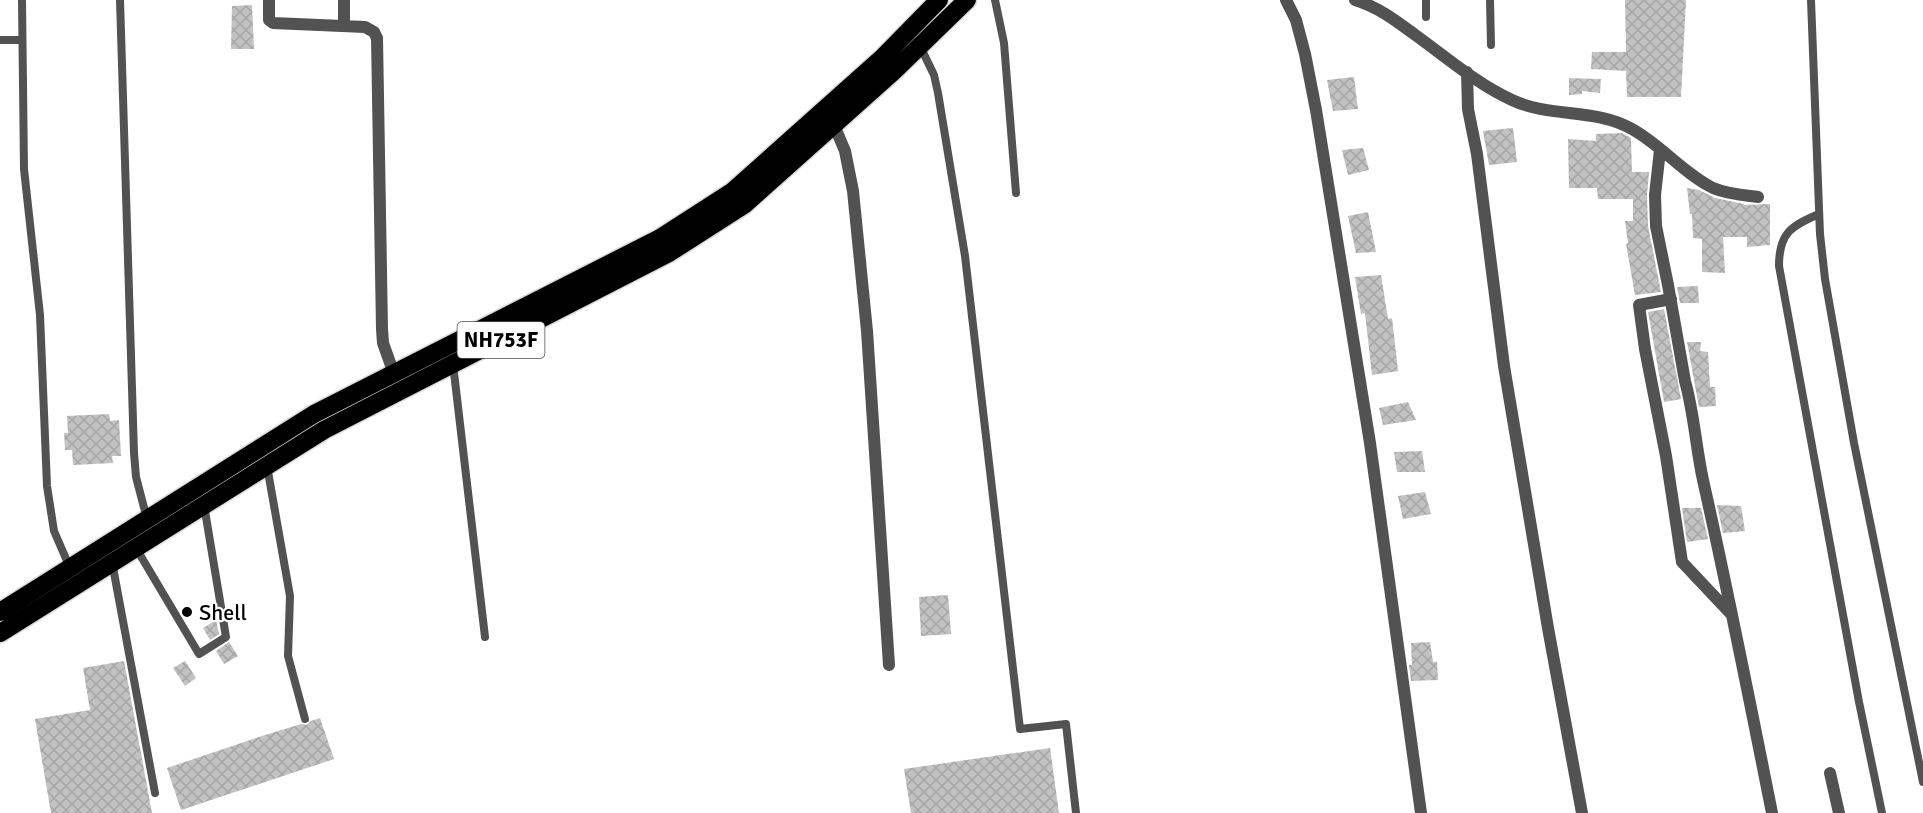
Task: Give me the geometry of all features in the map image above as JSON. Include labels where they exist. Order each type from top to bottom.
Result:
[{"type":"highway","name":"NH753F","points":[[0,612],[314,414],[660,238],[733,191],[882,58],[939,0]]},
{"type":"highway","name":"NH753F","points":[[0,633],[324,430],[669,254],[744,205],[920,46],[967,0]]},
{"type":"street","points":[[269,0],[269,20],[273,23],[370,29],[377,38],[382,329],[383,343],[394,374]]},
{"type":"street","points":[[344,0],[344,26]]},
{"type":"street","points":[[1286,0],[1296,20],[1316,110],[1370,443],[1421,813]]},
{"type":"street","points":[[1355,0],[1382,10],[1467,72],[1512,100],[1528,106],[1616,122],[1633,129],[1713,188],[1732,194],[1758,197]]},
{"type":"street","points":[[1467,72],[1468,109],[1477,154],[1504,366],[1582,813]]},
{"type":"street","points":[[834,125],[845,151],[853,191],[867,332],[890,665]]},
{"type":"street","points":[[1660,150],[1654,213],[1684,381],[1689,397],[1696,448],[1772,813]]},
{"type":"street","points":[[1671,299],[1639,305],[1682,562],[1732,615]]},
{"type":"street","points":[[1830,773],[1839,813]]},
{"type":"street","points":[[1762,813],[1769,797]]},
{"type":"lane","points":[[22,0],[24,169],[40,315],[47,486],[54,531],[70,568]]},
{"type":"lane","points":[[120,0],[134,453],[136,477],[147,519]]},
{"type":"lane","points":[[995,0],[1004,43],[1016,193]]},
{"type":"lane","points":[[1426,0],[1426,17]]},
{"type":"lane","points":[[1490,0],[1491,45]]},
{"type":"lane","points":[[1811,0],[1819,214],[1825,279],[1854,444],[1923,782]]},
{"type":"lane","points":[[0,40],[22,40]]},
{"type":"lane","points":[[920,46],[934,75],[938,93],[964,256],[1020,729],[1065,724],[1076,813]]},
{"type":"lane","points":[[1819,214],[1798,223],[1784,235],[1779,252],[1779,266],[1859,702],[1882,813]]},
{"type":"lane","points":[[453,364],[485,637]]},
{"type":"lane","points":[[267,466],[290,596],[288,656],[305,719]]},
{"type":"lane","points":[[136,548],[199,654],[220,641],[226,637],[204,505]]},
{"type":"lane","points":[[112,562],[155,794]]},
{"type":"building","points":[[1625,0],[1686,0],[1681,97],[1627,97],[1626,71],[1591,69],[1592,52],[1626,52]]},
{"type":"building","points":[[252,5],[254,49],[231,49],[232,6]]},
{"type":"building","points":[[1354,77],[1358,109],[1333,111],[1327,80]]},
{"type":"building","points":[[1569,78],[1601,79],[1600,93],[1582,91],[1582,94],[1569,95]]},
{"type":"building","points":[[1513,128],[1517,162],[1489,165],[1483,131]]},
{"type":"building","points":[[1622,133],[1631,138],[1632,172],[1649,172],[1648,226],[1661,292],[1635,295],[1626,244],[1628,243],[1625,221],[1633,221],[1633,199],[1598,199],[1597,188],[1569,188],[1568,139],[1596,141],[1596,134]]},
{"type":"building","points":[[1363,148],[1369,170],[1348,175],[1342,150]]},
{"type":"building","points":[[1687,188],[1744,205],[1770,204],[1770,245],[1747,247],[1747,237],[1723,237],[1725,273],[1702,272],[1702,239],[1693,238],[1692,214],[1690,214]]},
{"type":"building","points":[[1368,212],[1376,252],[1356,253],[1348,216]]},
{"type":"building","points":[[1381,275],[1388,319],[1392,318],[1398,371],[1372,375],[1365,313],[1361,314],[1355,277]]},
{"type":"building","points":[[1698,286],[1699,303],[1680,303],[1677,287]]},
{"type":"building","points":[[1664,309],[1681,399],[1664,402],[1648,312]]},
{"type":"building","points":[[1687,342],[1701,342],[1700,351],[1708,352],[1710,387],[1715,387],[1716,406],[1699,407]]},
{"type":"building","points":[[1408,402],[1416,420],[1383,425],[1379,408]]},
{"type":"building","points":[[109,414],[110,421],[119,420],[121,456],[112,456],[113,463],[73,465],[72,450],[65,450],[64,433],[68,433],[67,416]]},
{"type":"building","points":[[1422,451],[1425,472],[1397,472],[1394,452]]},
{"type":"building","points":[[1425,492],[1431,514],[1403,519],[1398,496]]},
{"type":"building","points":[[1717,505],[1741,506],[1745,531],[1723,533]]},
{"type":"building","points":[[1682,508],[1701,508],[1708,539],[1687,542]]},
{"type":"building","points":[[948,595],[951,634],[921,636],[919,597]]},
{"type":"building","points":[[216,620],[219,634],[210,640],[203,628]]},
{"type":"building","points":[[229,642],[238,656],[224,664],[216,651]]},
{"type":"building","points":[[1430,642],[1433,662],[1437,662],[1438,680],[1411,681],[1409,665],[1412,665],[1411,643]]},
{"type":"building","points":[[124,661],[152,813],[51,813],[35,719],[90,710],[83,668]]},
{"type":"building","points":[[185,661],[196,678],[185,686],[173,668]]},
{"type":"building","points":[[320,718],[334,759],[181,810],[167,768],[301,724],[307,725]]},
{"type":"building","points":[[1050,748],[1059,813],[911,813],[904,769]]},
{"type":"place","name":"Shell","points":[[187,612]]}]
